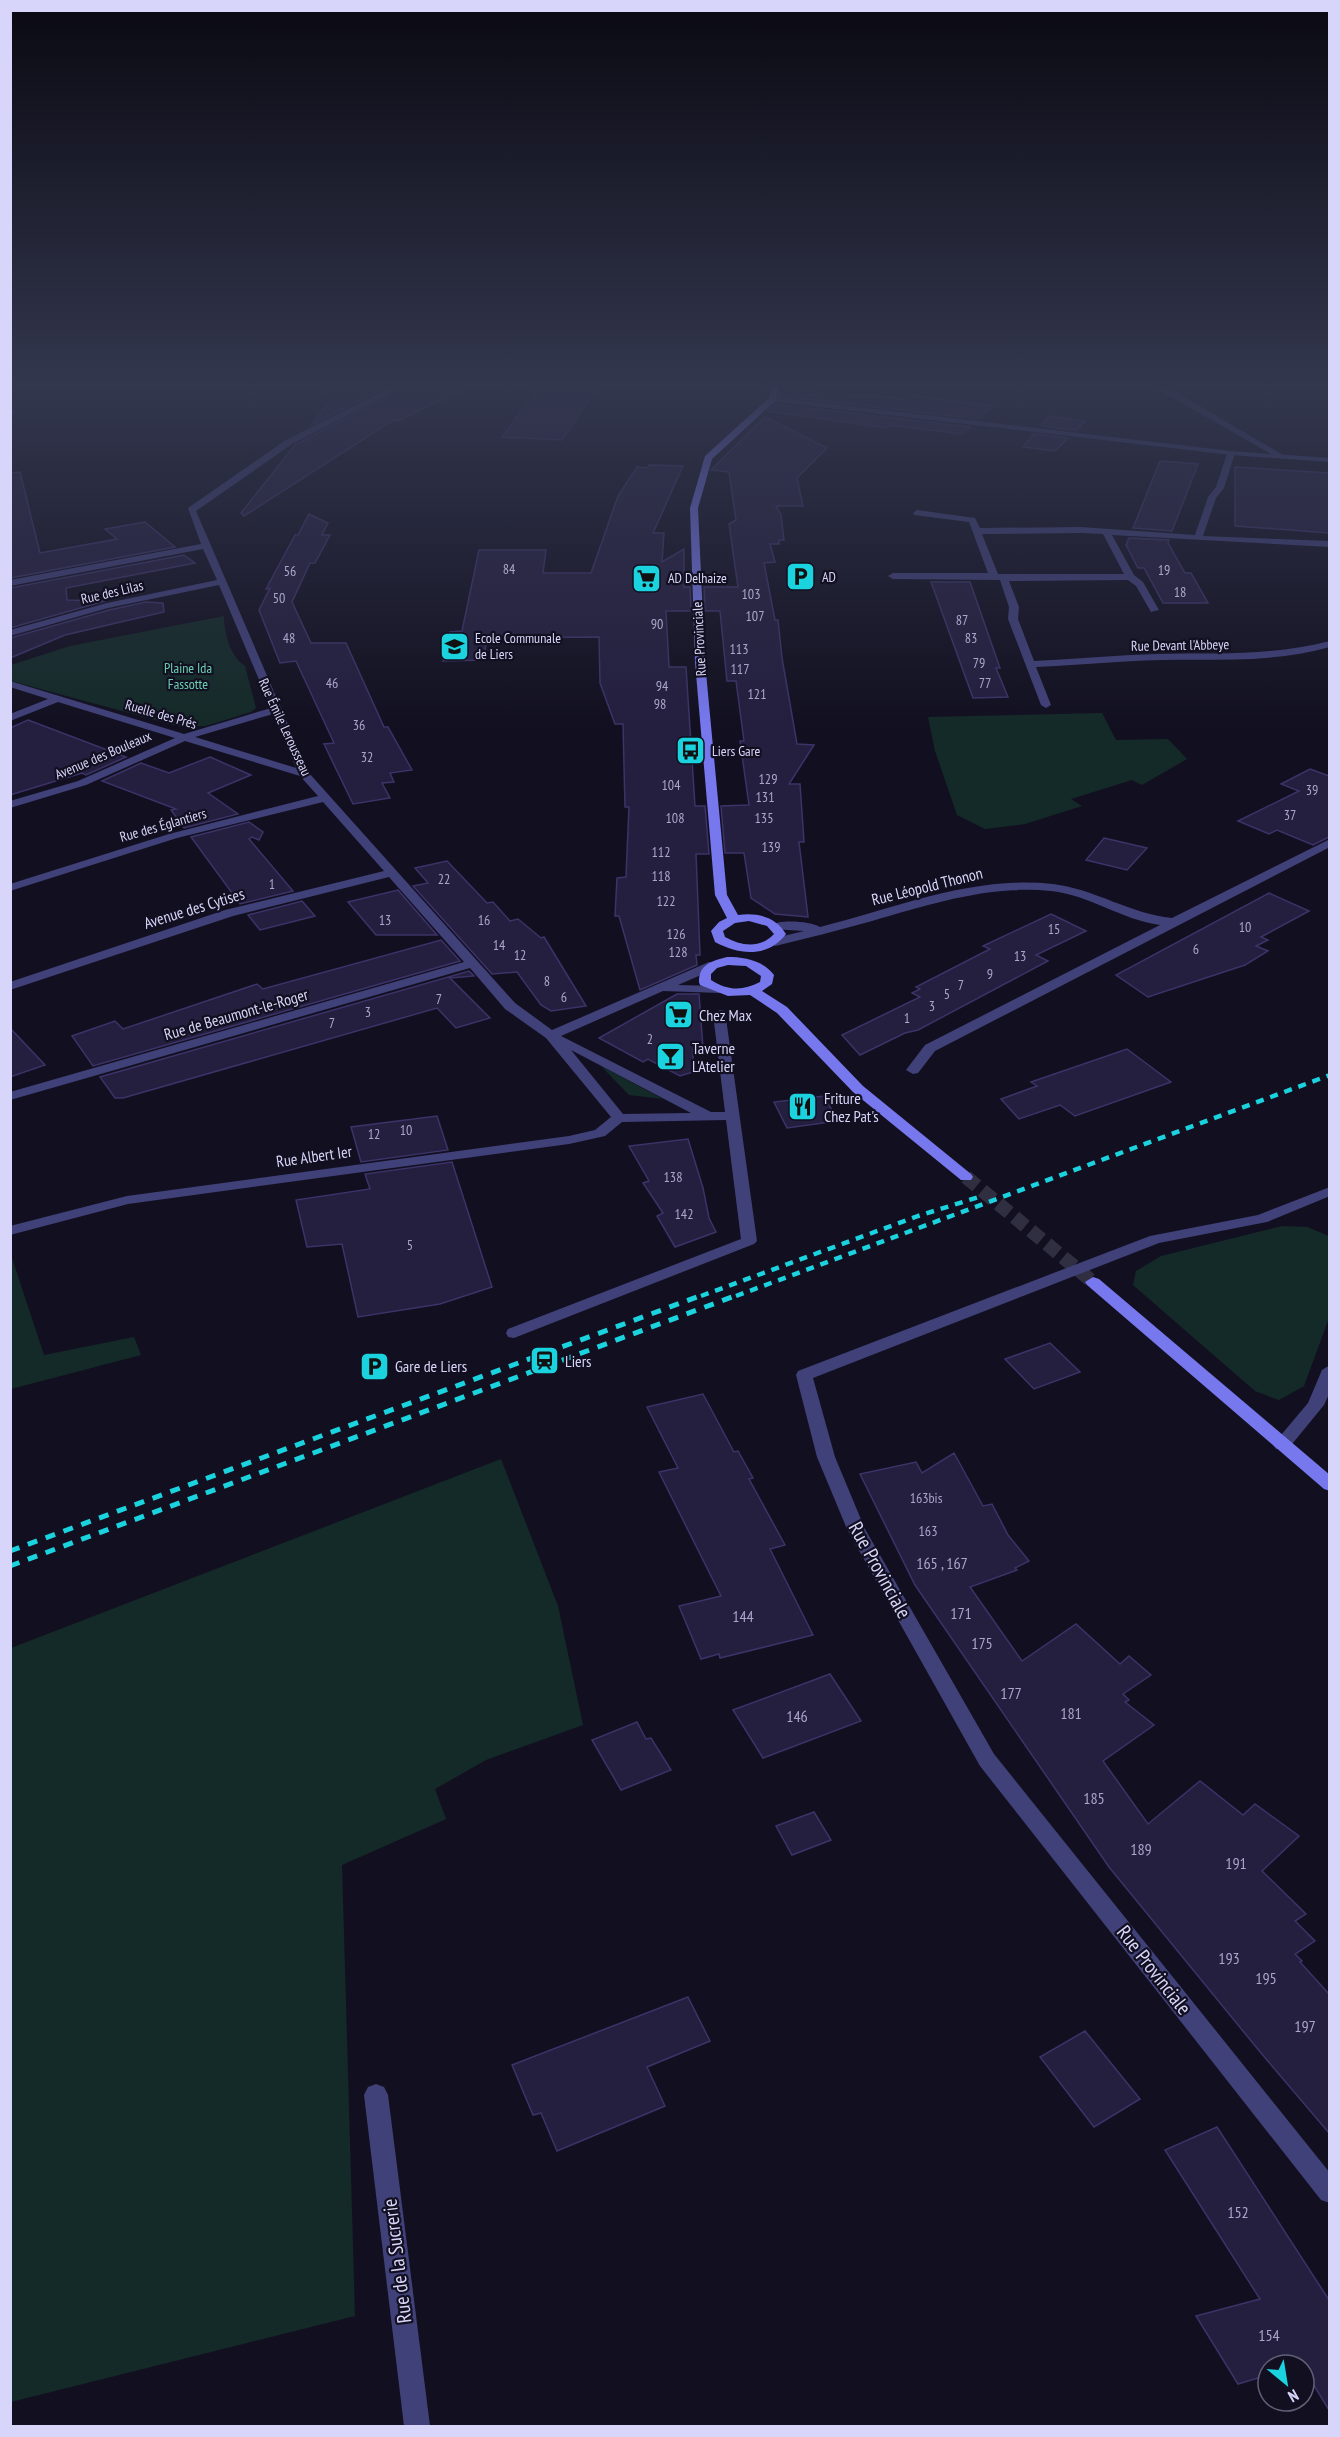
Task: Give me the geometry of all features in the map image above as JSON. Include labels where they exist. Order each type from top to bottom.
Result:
[{"type":"main road","name":"Rue Provinciale","points":[[697,499],[694,508],[700,662],[721,895],[734,919]]},
{"type":"main road","points":[[749,917],[765,920],[776,926],[780,934],[775,942],[761,948],[744,949],[729,945],[719,939],[717,931],[722,924],[734,919],[749,917]]},
{"type":"main road","points":[[727,961],[729,945]]},
{"type":"main road","points":[[760,966],[761,948]]},
{"type":"main road","points":[[727,961],[745,961],[760,966],[768,975],[766,984],[753,991],[734,994],[716,990],[705,982],[705,973],[713,965],[727,961]]},
{"type":"main road","points":[[753,991],[782,1010],[858,1089],[966,1177]]},
{"type":"main road","points":[[1093,1282],[1329,1485]]},
{"type":"street","name":"Rue Émile Lerousseau","points":[[205,499],[191,510],[304,774],[510,1006],[551,1035],[619,1118]]},
{"type":"street","points":[[1198,538],[1211,499]]},
{"type":"street","points":[[917,513],[972,520],[1014,607],[1013,619],[1046,705]]},
{"type":"street","points":[[977,531],[1106,532],[1329,544]]},
{"type":"street","points":[[1106,532],[1130,578]]},
{"type":"street","points":[[10,584],[206,546]]},
{"type":"street","points":[[893,576],[1130,578],[1140,584],[1154,610]]},
{"type":"street","name":"Rue des Lilas","points":[[10,633],[107,606],[221,582]]},
{"type":"street","name":"Rue Devant l'Abbeye","points":[[1029,664],[1174,657],[1246,657],[1300,651],[1329,644]]},
{"type":"street","name":"Ruelle des Prés","points":[[10,684],[304,774]]},
{"type":"street","points":[[10,718],[56,699]]},
{"type":"street","name":"Avenue des Bouleaux","points":[[10,805],[82,783],[185,736],[276,710]]},
{"type":"street","name":"Rue des Églantiers","points":[[10,888],[173,836],[325,798]]},
{"type":"street","points":[[913,1070],[930,1048],[1329,842]]},
{"type":"street","name":"Avenue des Cytises","points":[[10,986],[229,913],[392,873]]},
{"type":"street","name":"Rue Léopold Thonon","points":[[775,942],[992,886],[1019,885],[1082,894],[1151,922],[1172,922]]},
{"type":"street","name":"Rue Léopold Thonon","points":[[776,926],[830,929]]},
{"type":"street","name":"Rue de Beaumont-le-Roger","points":[[10,1096],[471,964]]},
{"type":"street","points":[[551,1035],[713,965]]},
{"type":"street","points":[[663,988],[716,990]]},
{"type":"street","points":[[514,1333],[749,1241],[720,1014]]},
{"type":"street","points":[[551,1035],[710,1117]]},
{"type":"street","points":[[619,1118],[732,1116]]},
{"type":"street","name":"Rue Albert Ier","points":[[10,1231],[127,1200],[569,1140],[600,1133],[619,1118]]},
{"type":"street","name":"Rue Provinciale","points":[[1329,1191],[1262,1219],[1155,1239],[804,1375],[826,1457],[856,1529],[987,1760],[1329,2192]]},
{"type":"street","points":[[1282,1445],[1316,1405],[1329,1370]]},
{"type":"street","name":"Rue de la Sucrerie","points":[[376,2095],[417,2427]]},
{"type":"green space","name":"Plaine Ida Fassotte","points":[[224,616],[229,644],[235,656],[245,666],[256,708],[251,712],[206,726],[181,727],[11,681],[11,665],[70,646]]},
{"type":"green space","points":[[1102,713],[1116,740],[1168,739],[1187,759],[1142,785],[1132,780],[1071,799],[1082,806],[1025,824],[985,829],[957,815],[935,751],[928,717]]},
{"type":"green space","points":[[601,1066],[663,1099],[629,1095]]},
{"type":"green space","points":[[1282,1226],[1307,1227],[1329,1236],[1329,1318],[1304,1386],[1279,1400],[1255,1391],[1133,1285],[1136,1271],[1161,1256]]},
{"type":"green space","points":[[11,1255],[44,1355],[134,1337],[141,1355],[11,1389]]},
{"type":"green space","points":[[501,1459],[558,1606],[583,1725],[486,1760],[435,1789],[446,1819],[342,1865],[355,2316],[11,2402],[11,1648]]},
{"type":"building","points":[[10,499],[27,499],[40,553],[117,539],[105,529],[145,522],[175,547],[10,578]]},
{"type":"building","points":[[252,499],[271,499],[244,516],[241,513]]},
{"type":"building","points":[[617,499],[668,499],[653,533],[664,533],[662,562],[684,549],[684,587],[690,587],[691,611],[666,611],[669,667],[686,667],[695,806],[705,806],[709,854],[696,854],[700,955],[696,955],[697,965],[640,990],[619,916],[615,916],[617,878],[626,877],[629,807],[625,807],[623,724],[615,724],[600,683],[599,637],[486,638],[485,654],[482,655],[482,660],[443,661],[450,632],[462,631],[479,550],[546,550],[543,573],[591,573]]},
{"type":"building","points":[[733,499],[801,499],[803,506],[776,506],[781,515],[784,540],[779,540],[779,544],[770,544],[775,562],[764,563],[775,620],[778,620],[782,658],[797,744],[814,745],[789,784],[800,784],[804,842],[799,842],[808,917],[775,914],[751,898],[744,853],[725,853],[721,806],[749,805],[740,741],[744,741],[736,681],[727,681],[720,611],[705,611],[704,587],[738,587],[729,524],[736,520]]},
{"type":"building","points":[[1145,499],[1185,499],[1172,531],[1133,528]]},
{"type":"building","points":[[1235,499],[1329,499],[1329,533],[1235,526]]},
{"type":"building","points":[[309,514],[328,523],[322,535],[330,535],[315,563],[310,563],[292,602],[311,643],[346,643],[384,727],[388,727],[412,770],[390,773],[394,782],[382,783],[390,798],[353,804],[324,744],[334,743],[296,661],[280,663],[259,610],[270,588],[266,589]]},
{"type":"building","points":[[1129,538],[1169,540],[1168,543],[1185,573],[1191,573],[1208,603],[1163,603],[1144,568],[1138,568],[1126,545]]},
{"type":"building","points":[[184,555],[195,563],[66,588],[67,600],[105,601],[10,628],[10,588]]},
{"type":"building","points":[[931,582],[970,582],[1000,668],[996,668],[1008,697],[973,698]]},
{"type":"building","points":[[146,602],[163,603],[164,612],[65,635],[10,658],[10,638]]},
{"type":"building","points":[[28,720],[126,757],[86,775],[82,773],[10,795],[10,728]]},
{"type":"building","points":[[210,757],[251,775],[208,793],[238,814],[184,828],[171,810],[176,809],[102,781],[141,763],[169,773]]},
{"type":"building","points":[[1310,769],[1329,776],[1329,837],[1313,845],[1277,830],[1269,834],[1238,821],[1299,791],[1281,784]]},
{"type":"building","points":[[249,822],[263,832],[259,840],[252,837],[249,839],[293,891],[240,904],[191,837]]},
{"type":"building","points":[[1104,838],[1147,848],[1127,870],[1086,860]]},
{"type":"building","points":[[447,861],[487,903],[493,902],[510,921],[518,919],[541,938],[544,937],[586,1006],[551,1011],[541,1005],[517,972],[492,974],[413,886],[428,883],[415,868]]},
{"type":"building","points":[[398,890],[437,935],[376,935],[348,902]]},
{"type":"building","points":[[1269,893],[1309,911],[1261,937],[1268,940],[1256,946],[1268,951],[1245,965],[1148,997],[1116,975]]},
{"type":"building","points":[[302,901],[315,916],[260,930],[248,915]]},
{"type":"building","points":[[1051,914],[1086,931],[1036,955],[1048,961],[918,1030],[905,1033],[860,1055],[842,1035],[920,997],[912,993],[920,989],[916,987],[990,949],[983,946]]},
{"type":"building","points":[[441,940],[460,961],[93,1066],[72,1036],[115,1021],[123,1029],[257,984],[263,989]]},
{"type":"building","points":[[469,971],[474,976],[450,978],[490,1018],[456,1028],[437,1008],[123,1098],[115,1098],[100,1077]]},
{"type":"building","points":[[677,994],[699,994],[703,1048],[693,1048],[693,1072],[680,1076],[648,1059],[643,1062],[599,1038]]},
{"type":"building","points":[[10,1028],[45,1065],[10,1077]]},
{"type":"building","points":[[1127,1049],[1171,1082],[1075,1116],[1060,1105],[1019,1119],[1001,1099],[1037,1086],[1031,1082]]},
{"type":"building","name":"Friture Chez Pat's","points":[[824,1096],[838,1121],[787,1128],[774,1102]]},
{"type":"building","points":[[437,1116],[448,1150],[361,1162],[351,1127]]},
{"type":"building","points":[[688,1139],[703,1188],[709,1218],[716,1232],[675,1247],[657,1216],[663,1213],[643,1183],[649,1181],[629,1146]]},
{"type":"building","points":[[452,1162],[492,1287],[440,1304],[358,1317],[342,1244],[307,1247],[296,1200],[370,1189],[365,1174]]},
{"type":"building","points":[[1050,1343],[1080,1372],[1034,1389],[1005,1359]]},
{"type":"building","points":[[703,1394],[734,1452],[738,1451],[753,1478],[749,1479],[785,1545],[770,1549],[813,1635],[720,1658],[719,1654],[701,1659],[679,1606],[721,1596],[659,1472],[678,1468],[647,1407]]},
{"type":"building","points":[[954,1453],[983,1506],[992,1504],[1008,1535],[1029,1561],[1015,1568],[1017,1570],[970,1587],[1022,1661],[1076,1624],[1120,1664],[1129,1656],[1151,1675],[1123,1694],[1129,1700],[1125,1702],[1154,1725],[1103,1761],[1148,1824],[1200,1781],[1243,1815],[1255,1804],[1299,1836],[1262,1871],[1306,1914],[1295,1921],[1315,1941],[1295,1954],[1329,1994],[1329,2133],[1109,1867],[915,1585],[860,1474],[916,1462],[922,1473]]},
{"type":"building","points":[[830,1674],[861,1721],[763,1758],[733,1710]]},
{"type":"building","points":[[637,1722],[646,1739],[651,1738],[671,1770],[621,1790],[592,1740]]},
{"type":"building","points":[[814,1812],[831,1840],[792,1855],[776,1826]]},
{"type":"building","points":[[688,1997],[710,2041],[647,2067],[665,2106],[557,2151],[541,2113],[533,2115],[512,2065]]},
{"type":"building","points":[[1085,2031],[1140,2099],[1094,2127],[1040,2057]]},
{"type":"building","points":[[1217,2127],[1329,2300],[1329,2410],[1316,2389],[1316,2353],[1256,2353],[1256,2379],[1238,2384],[1196,2316],[1260,2299],[1165,2150]]},
{"type":"tunnel","points":[[966,1177],[1093,1282]]},
{"type":"railway","points":[[736,1296],[1330,1075]]},
{"type":"railway","points":[[701,1296],[918,1216],[982,1196]]},
{"type":"railway","points":[[10,1551],[705,1294]]},
{"type":"railway","points":[[10,1566],[740,1294]]},
{"type":"place","name":"AD","points":[[801,577]]},
{"type":"place","name":"AD Delhaize","points":[[647,578]]},
{"type":"place","name":"Ecole Communale de Liers","points":[[454,646]]},
{"type":"place","name":"Liers Gare","points":[[691,751]]},
{"type":"place","name":"Chez Max","points":[[678,1015]]},
{"type":"place","name":"Taverne L'Atelier","points":[[671,1057]]},
{"type":"place","name":"Friture Chez Pat's","points":[[803,1107]]},
{"type":"place","name":"Liers","points":[[544,1361]]},
{"type":"place","name":"Gare de Liers","points":[[374,1366]]}]
